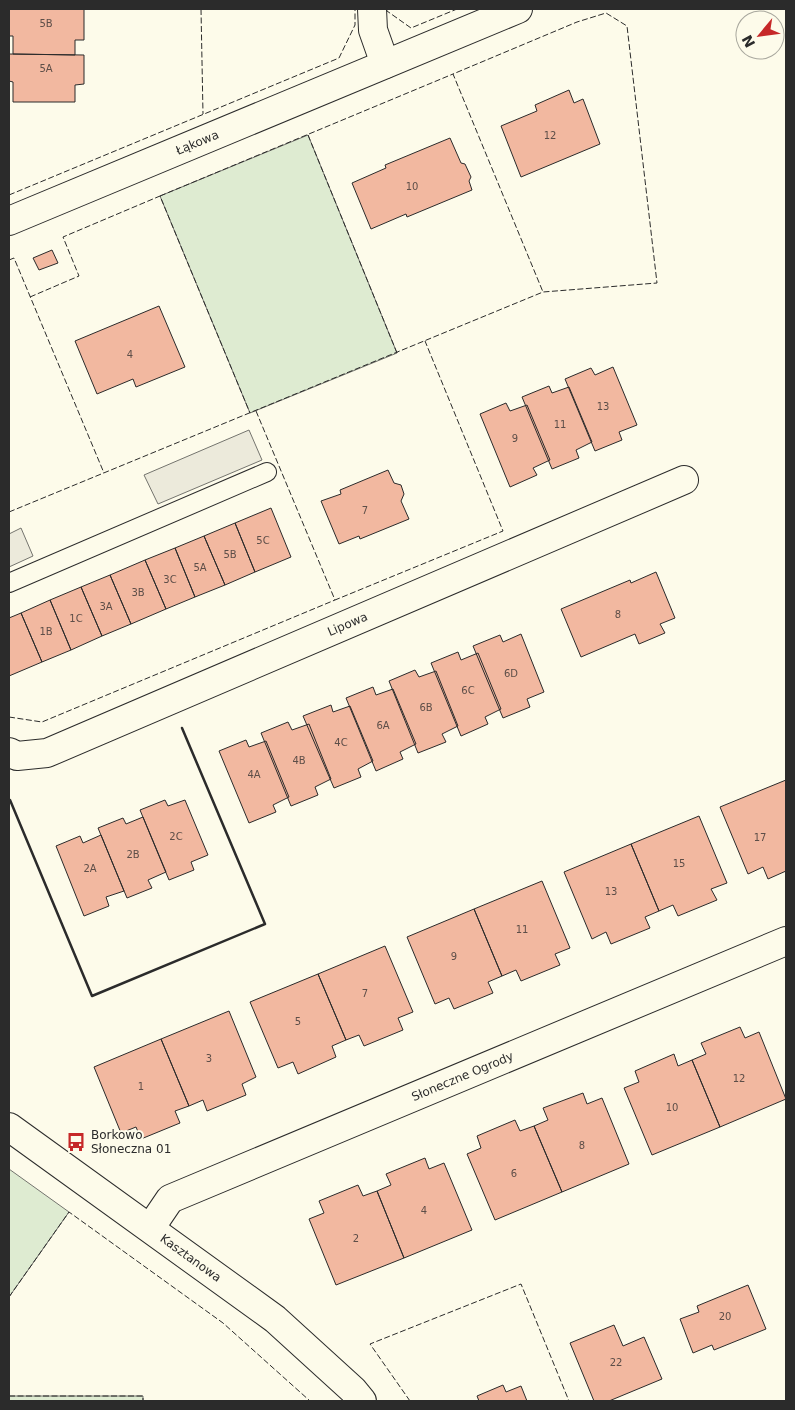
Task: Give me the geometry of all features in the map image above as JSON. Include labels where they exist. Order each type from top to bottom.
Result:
[{"type":"street","points":[[372,9],[373,30],[385,64]]},
{"type":"street","name":"Łąkowa","points":[[9,221],[518,9]]},
{"type":"street","name":"Lipowa","points":[[9,752],[17,756],[47,753],[684,480]]},
{"type":"street","name":"Słoneczne Ogrody","points":[[151,1227],[170,1199],[786,941]]},
{"type":"street","name":"Kasztanowa","points":[[9,1128],[151,1227],[276,1319],[353,1390],[362,1401]]},
{"type":"lane","points":[[9,583],[267,472]]},
{"type":"green space","points":[[308,135],[397,353],[250,413],[160,196]]},
{"type":"green space","points":[[9,1169],[69,1212],[9,1297]]},
{"type":"green space","points":[[9,1396],[143,1396],[143,1401],[9,1401]]},
{"type":"shaded area","points":[[249,430],[262,460],[158,504],[144,475]]},
{"type":"shaded area","points":[[21,528],[33,556],[9,567],[9,534]]},
{"type":"building","points":[[9,9],[84,9],[84,40],[75,40],[75,55],[13,54],[13,36],[9,36]]},
{"type":"building","points":[[9,54],[84,55],[84,84],[75,85],[75,102],[13,102],[13,82],[9,81]]},
{"type":"building","points":[[569,90],[574,103],[583,99],[600,144],[521,177],[501,126],[537,111],[535,105]]},
{"type":"building","points":[[450,138],[461,163],[465,164],[471,177],[469,181],[472,190],[407,217],[406,214],[371,229],[352,183],[386,168],[385,165]]},
{"type":"building","points":[[52,250],[58,263],[39,270],[33,258]]},
{"type":"building","points":[[159,306],[185,367],[136,387],[133,379],[97,394],[75,341]]},
{"type":"building","points":[[613,367],[637,425],[619,432],[622,440],[595,451],[565,379],[591,368],[595,375]]},
{"type":"building","points":[[549,386],[552,393],[569,387],[592,442],[576,450],[579,458],[552,469],[522,397]]},
{"type":"building","points":[[506,403],[510,411],[527,405],[550,460],[533,468],[537,475],[510,487],[480,414]]},
{"type":"building","points":[[388,470],[394,483],[401,485],[404,494],[401,501],[409,519],[360,539],[359,536],[339,544],[321,501],[341,494],[340,490]]},
{"type":"building","points":[[271,508],[291,557],[255,572],[235,523]]},
{"type":"building","points":[[235,523],[255,572],[225,585],[204,536]]},
{"type":"building","points":[[204,536],[225,585],[195,597],[175,548]]},
{"type":"building","points":[[175,548],[195,597],[166,609],[145,560]]},
{"type":"building","points":[[145,560],[166,609],[131,624],[110,575]]},
{"type":"building","points":[[656,572],[675,618],[660,624],[665,633],[639,644],[635,634],[581,657],[561,609],[630,580],[631,583]]},
{"type":"building","points":[[110,575],[131,624],[102,636],[81,587]]},
{"type":"building","points":[[81,587],[102,636],[71,650],[50,600]]},
{"type":"building","points":[[50,600],[71,650],[42,662],[21,613]]},
{"type":"building","points":[[21,613],[42,662],[9,676],[9,618]]},
{"type":"building","points":[[521,634],[544,692],[527,699],[530,707],[503,718],[473,646],[500,635],[503,642]]},
{"type":"building","points":[[458,652],[461,660],[478,653],[501,709],[485,717],[488,724],[461,736],[431,663]]},
{"type":"building","points":[[415,670],[419,677],[436,671],[458,726],[442,734],[446,742],[418,753],[389,681]]},
{"type":"building","points":[[373,687],[376,695],[393,689],[416,744],[400,752],[403,759],[376,771],[346,698]]},
{"type":"building","points":[[331,705],[333,712],[350,706],[373,761],[358,769],[361,777],[334,788],[303,716]]},
{"type":"building","points":[[288,722],[292,730],[309,724],[331,779],[315,787],[318,795],[291,806],[261,733]]},
{"type":"building","points":[[246,740],[249,747],[266,741],[289,797],[273,805],[276,812],[249,823],[219,751]]},
{"type":"building","points":[[786,780],[786,871],[768,879],[763,867],[748,874],[720,807]]},
{"type":"building","points":[[165,800],[168,806],[185,800],[208,855],[191,862],[194,870],[169,880],[140,810]]},
{"type":"building","points":[[699,816],[727,883],[711,889],[717,900],[678,916],[673,905],[659,911],[631,844]]},
{"type":"building","points":[[143,817],[166,872],[148,880],[152,888],[127,898],[98,828],[123,818],[126,824]]},
{"type":"building","points":[[101,835],[124,891],[106,897],[109,906],[84,916],[56,846],[80,836],[83,843]]},
{"type":"building","points":[[631,844],[659,911],[645,917],[650,928],[611,944],[606,932],[592,939],[564,872]]},
{"type":"building","points":[[542,881],[570,948],[555,954],[560,965],[521,981],[516,970],[502,976],[474,909]]},
{"type":"building","points":[[474,909],[502,976],[488,982],[493,993],[454,1009],[449,998],[435,1004],[407,937]]},
{"type":"building","points":[[385,946],[413,1012],[398,1018],[403,1030],[364,1046],[359,1035],[346,1040],[318,974]]},
{"type":"building","points":[[318,974],[346,1040],[332,1046],[336,1057],[298,1074],[293,1062],[278,1068],[250,1002]]},
{"type":"building","points":[[229,1011],[256,1077],[242,1084],[246,1095],[207,1111],[203,1100],[189,1106],[161,1039]]},
{"type":"building","points":[[740,1027],[745,1038],[759,1032],[786,1099],[720,1127],[692,1060],[706,1054],[701,1043]]},
{"type":"building","points":[[161,1039],[189,1106],[175,1111],[180,1123],[141,1139],[136,1127],[121,1133],[94,1067]]},
{"type":"building","points":[[674,1054],[678,1066],[692,1060],[720,1127],[652,1155],[624,1088],[639,1082],[635,1071]]},
{"type":"building","points":[[583,1093],[587,1104],[602,1098],[629,1164],[562,1192],[534,1126],[548,1120],[543,1108]]},
{"type":"building","points":[[515,1120],[520,1131],[534,1126],[562,1192],[495,1220],[467,1154],[481,1148],[477,1136]]},
{"type":"building","points":[[425,1158],[429,1169],[444,1163],[472,1230],[404,1258],[377,1191],[391,1185],[386,1174]]},
{"type":"building","points":[[358,1185],[363,1196],[377,1191],[404,1258],[336,1285],[309,1219],[324,1213],[319,1201]]},
{"type":"building","points":[[748,1285],[766,1329],[714,1350],[712,1345],[693,1353],[680,1319],[699,1312],[697,1306]]},
{"type":"building","points":[[614,1325],[623,1346],[644,1337],[662,1379],[609,1401],[594,1401],[570,1343]]},
{"type":"building","points":[[503,1385],[506,1392],[521,1386],[527,1401],[479,1401],[477,1396]]},
{"type":"fence","points":[[201,9],[203,114]]},
{"type":"fence","points":[[9,195],[339,58],[355,25],[355,9]]},
{"type":"fence","points":[[386,9],[411,28],[457,9]]},
{"type":"fence","points":[[9,512],[543,292],[657,283],[627,26],[606,13],[577,22],[453,74],[543,292]]},
{"type":"fence","points":[[160,196],[453,74]]},
{"type":"fence","points":[[308,135],[397,353]]},
{"type":"fence","points":[[30,297],[79,276],[63,237],[160,196],[250,413]]},
{"type":"fence","points":[[9,260],[14,258],[104,473]]},
{"type":"fence","points":[[256,411],[335,600],[503,531],[425,341]]},
{"type":"fence","points":[[9,717],[42,722],[335,600]]},
{"type":"fence","points":[[9,1297],[69,1212],[223,1323],[310,1401]]},
{"type":"fence","points":[[410,1401],[370,1344],[521,1284],[569,1401]]},
{"type":"fence","points":[[9,1396],[143,1396],[143,1401]]},
{"type":"wall","points":[[10,800],[92,996],[265,924],[182,728]]},
{"type":"place","name":"Borkowo Słoneczna 01","points":[[76,1142]]}]
